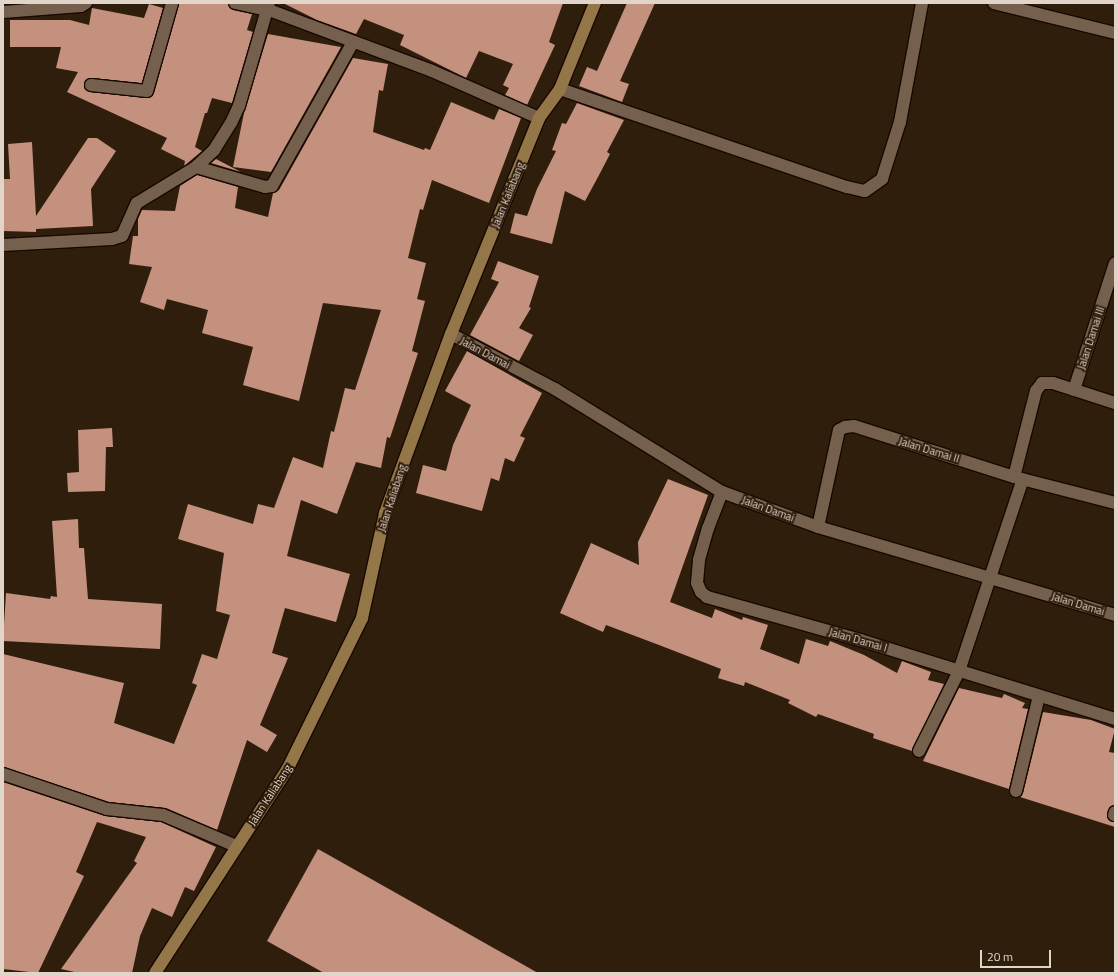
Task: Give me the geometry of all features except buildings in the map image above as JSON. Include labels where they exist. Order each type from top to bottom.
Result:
[{"type":"main road","name":"Jalan Kaliabang","points":[[155,973],[288,768],[362,618],[385,513],[451,334],[539,118],[560,89],[595,3]]},
{"type":"street","points":[[3,12],[81,6],[86,3]]},
{"type":"street","points":[[91,85],[147,91],[172,3]]},
{"type":"street","points":[[235,3],[269,6],[353,42],[432,71],[539,118]]},
{"type":"street","points":[[560,89],[847,187],[865,191],[882,179],[900,122],[922,3]]},
{"type":"street","points":[[994,3],[1115,33]]},
{"type":"street","points":[[3,245],[112,239],[122,236],[137,203],[196,167],[214,150],[236,115],[269,6]]},
{"type":"street","points":[[196,167],[265,187],[272,186],[353,42]]},
{"type":"street","name":"Jalan Damai III","points":[[1074,390],[1109,300],[1115,263]]},
{"type":"street","name":"Jalan Damai","points":[[451,334],[555,389],[722,492],[818,527],[1115,615]]},
{"type":"street","points":[[919,751],[959,671],[991,578],[1019,478],[1036,391],[1042,383],[1074,390],[1115,403]]},
{"type":"street","name":"Jalan Damai II","points":[[818,527],[839,430],[845,426],[854,426],[1019,478],[1115,502]]},
{"type":"street","name":"Jalan Damai I","points":[[722,492],[708,528],[699,560],[697,583],[704,595],[1115,719]]},
{"type":"street","points":[[1016,792],[1039,696]]},
{"type":"street","points":[[3,774],[107,809],[163,815],[236,846]]}]
